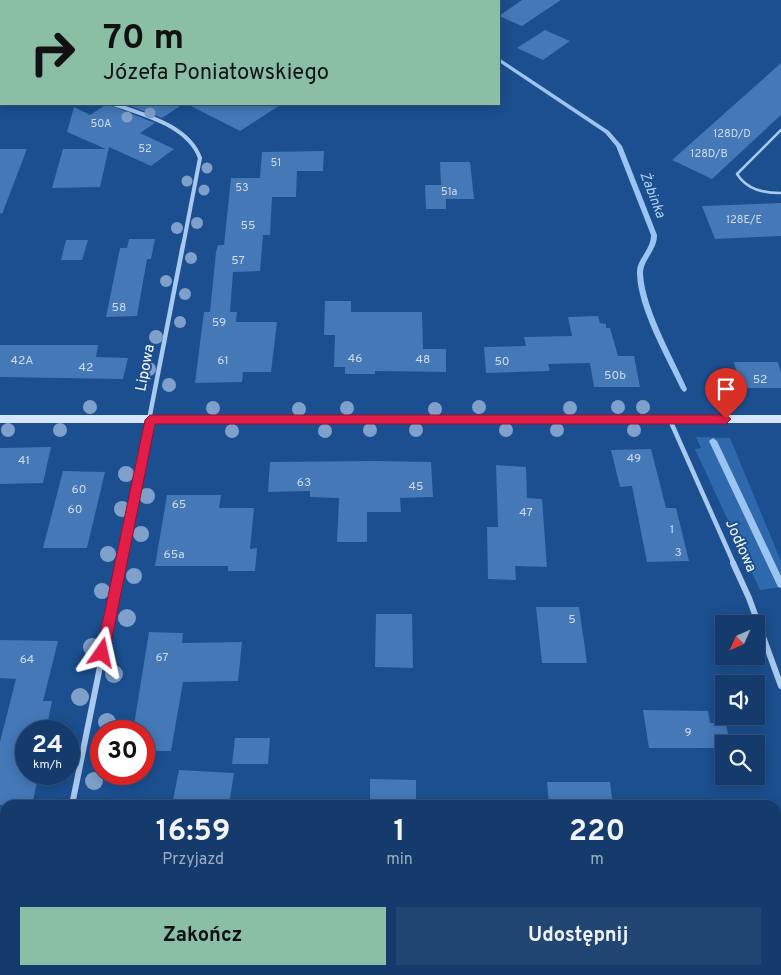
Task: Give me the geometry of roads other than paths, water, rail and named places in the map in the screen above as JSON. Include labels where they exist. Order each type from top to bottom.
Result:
[{"type":"street","name":"Lipowa","points":[[73,800],[150,420],[199,164],[199,152],[192,140],[177,130],[116,105]]},
{"type":"street","points":[[0,419],[781,419]]},
{"type":"street","name":"Jodłowa","points":[[670,420],[749,598],[781,686]]},
{"type":"lane","points":[[781,130],[737,174],[740,179],[754,189],[781,193]]},
{"type":"waterway","name":"Żabinka","points":[[500,61],[607,132],[619,146],[654,235],[653,246],[640,268],[646,302],[664,348],[684,389]]},
{"type":"waterway","name":"Żabinka","points":[[713,441],[781,584]]}]
